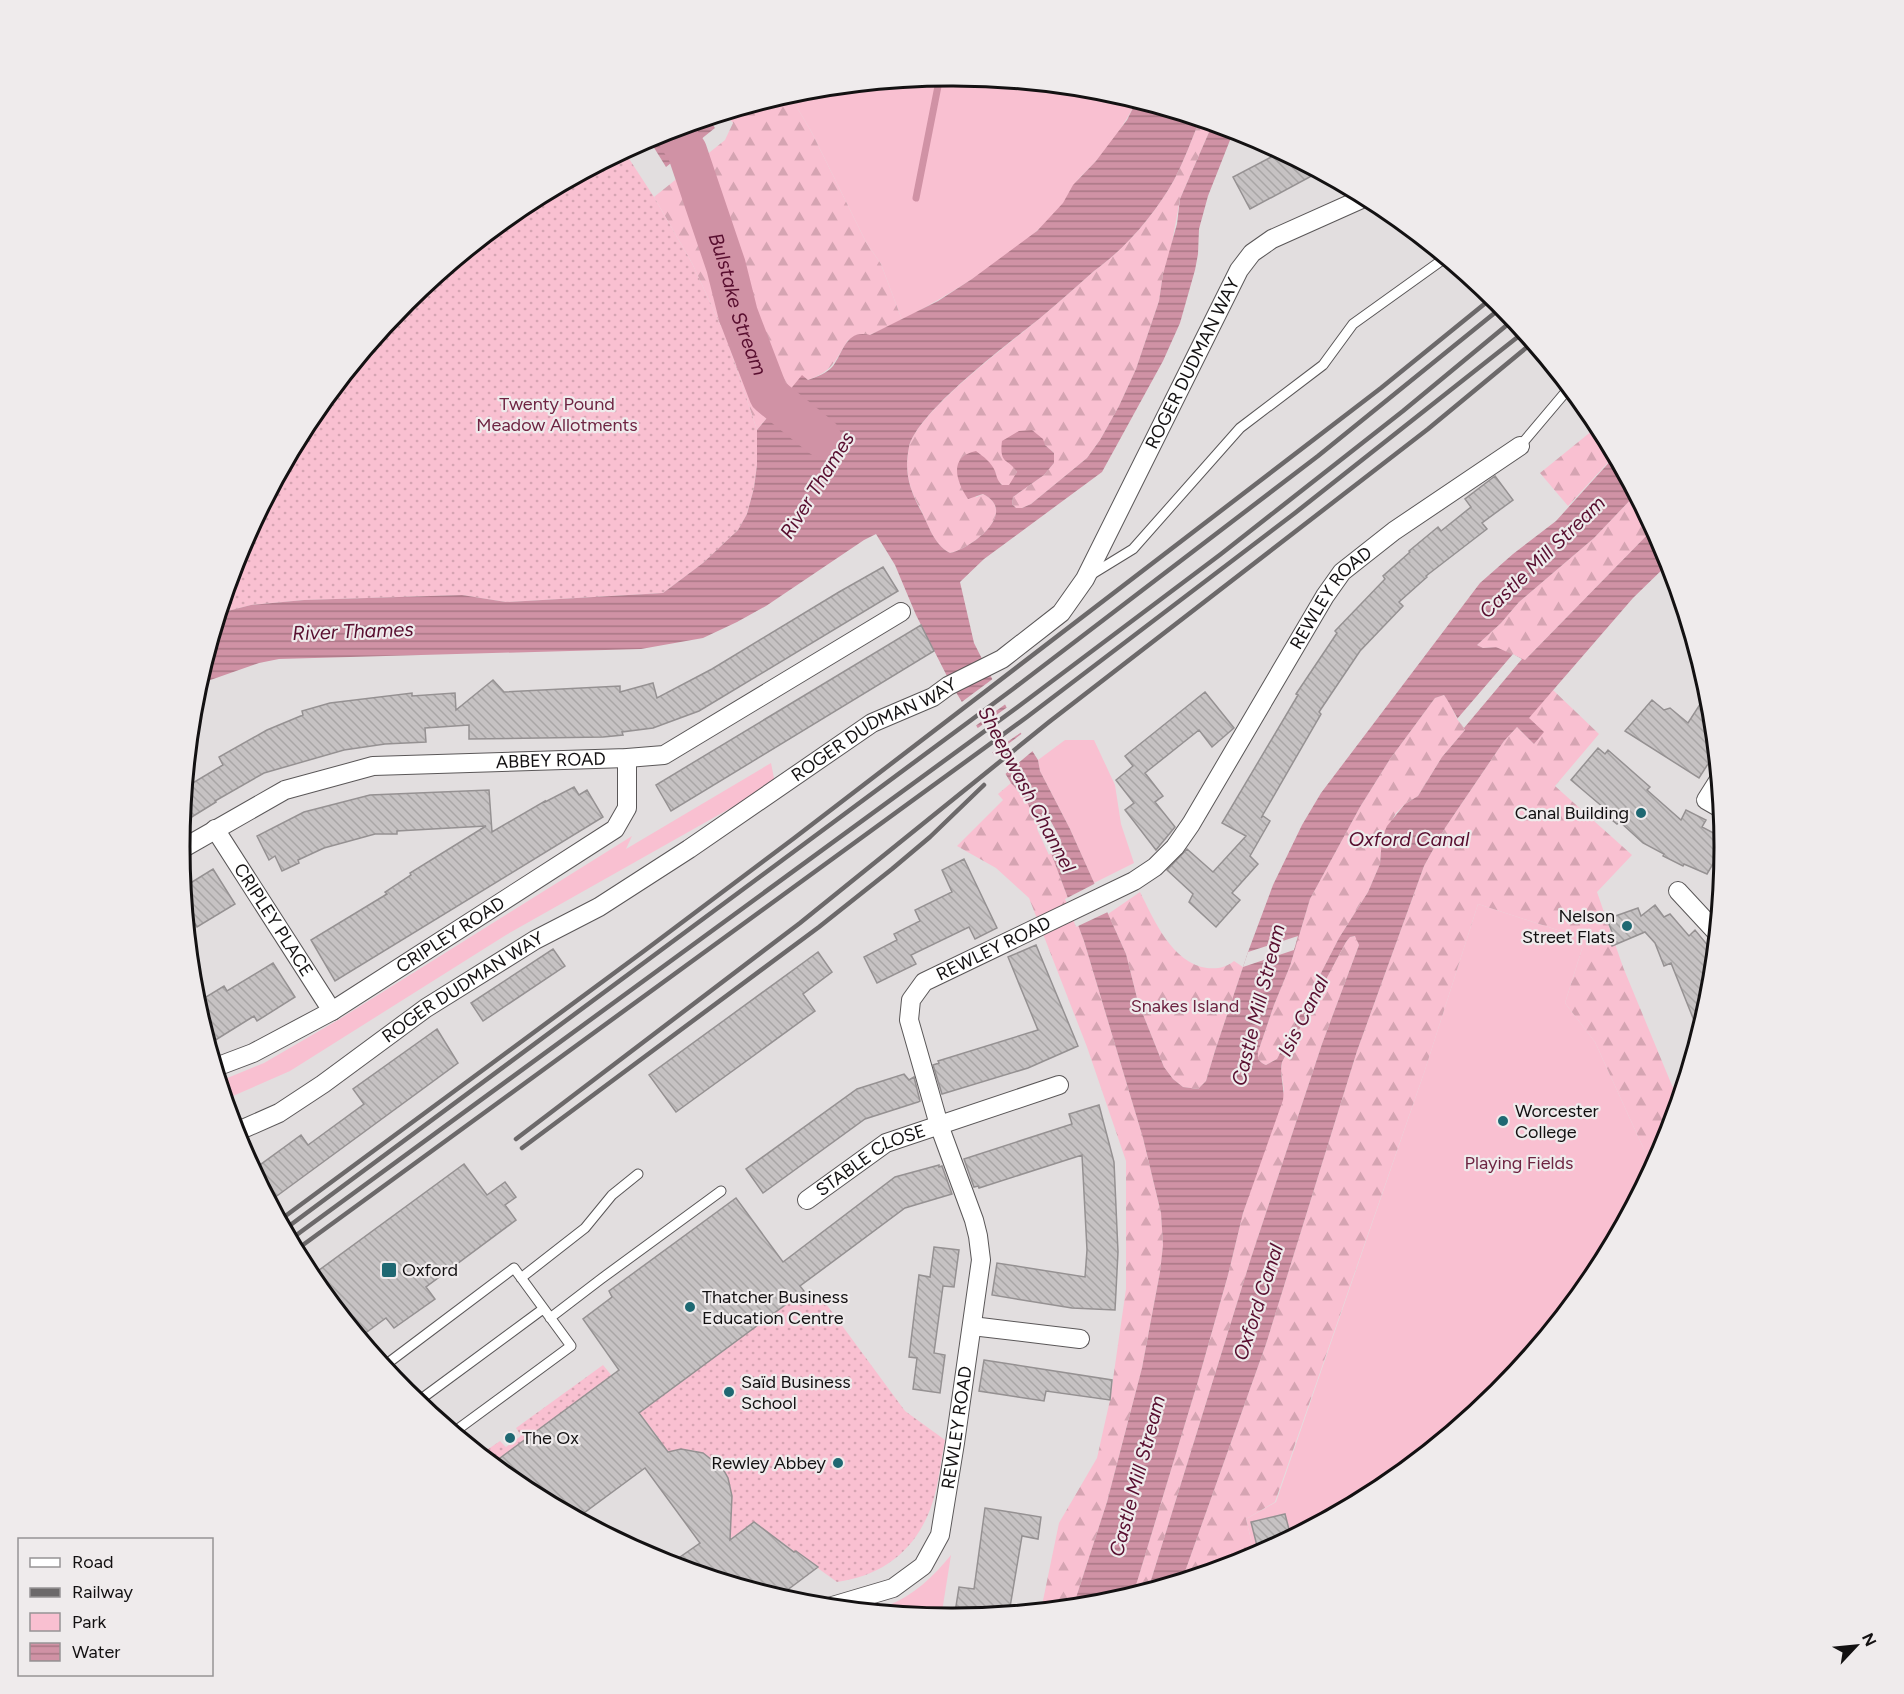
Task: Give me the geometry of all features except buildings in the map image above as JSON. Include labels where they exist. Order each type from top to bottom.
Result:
[{"type":"street","name":"ROGER DUDMAN WAY","points":[[244,1128],[279,1113],[323,1084],[426,1008],[535,940],[599,907],[689,849],[872,723],[933,697],[948,686],[1002,658],[1017,649],[1061,613],[1084,579],[1239,270],[1252,253],[1272,239],[1355,202]]},
{"type":"street","name":"REWLEY ROAD","points":[[849,1601],[894,1588],[923,1566],[940,1535],[981,1260],[978,1236],[939,1125],[909,1020],[911,1000],[924,982],[1134,881],[1155,867],[1175,847],[1209,795],[1325,596],[1342,572],[1394,531],[1520,447]]},
{"type":"street","name":"ABBEY ROAD","points":[[190,844],[285,790],[373,766],[664,755],[901,612]]},
{"type":"street","name":"CRIPLEY ROAD","points":[[222,1065],[253,1053],[332,1011],[615,829],[627,808],[627,758]]},
{"type":"street","name":"CRIPLEY PLACE","points":[[215,829],[332,1011]]},
{"type":"street","points":[[1678,891],[1709,925]]},
{"type":"street","name":"STABLE CLOSE","points":[[807,1200],[886,1143],[1059,1085]]},
{"type":"street","points":[[972,1326],[1080,1339]]},
{"type":"lane","points":[[1084,579],[1133,549],[1240,428],[1323,365],[1353,324],[1439,262]]},
{"type":"lane","points":[[1520,447],[1564,394]]},
{"type":"lane","points":[[521,1278],[585,1228],[612,1195],[638,1174]]},
{"type":"lane","points":[[550,1318],[721,1191]]},
{"type":"lane","points":[[391,1361],[514,1268],[571,1346],[460,1428]]},
{"type":"lane","points":[[425,1396],[543,1309]]},
{"type":"green space","points":[[902,87],[1002,87],[1051,92],[1133,107],[1113,140],[1076,182],[1064,203],[1046,222],[987,269],[944,297],[902,320],[881,264],[866,242],[811,131],[794,102],[853,92]]},
{"type":"green space","points":[[794,102],[811,131],[866,242],[881,264],[902,320],[870,335],[848,340],[836,360],[823,373],[808,380],[802,376],[757,430],[726,337],[692,263],[654,197],[725,140],[733,123],[730,119]]},
{"type":"green space","points":[[1197,126],[1210,131],[1180,199],[1159,301],[1136,369],[1100,440],[1087,458],[1031,504],[1022,508],[1016,508],[1012,504],[1013,497],[1044,475],[1054,463],[1054,453],[1045,445],[1015,468],[1017,472],[1010,486],[1002,485],[997,480],[995,471],[975,498],[983,494],[993,501],[996,510],[994,519],[980,537],[950,553],[939,544],[932,533],[910,486],[907,472],[909,447],[916,432],[928,416],[966,379],[1106,262],[1139,230],[1174,180]]},
{"type":"green space","name":"Twenty Pound Meadow Allotments","points":[[628,158],[692,263],[726,337],[757,430],[757,465],[754,488],[747,514],[738,530],[703,563],[663,593],[506,602],[462,595],[304,600],[251,605],[228,611],[248,556],[269,510],[319,424],[379,345],[450,274],[488,243],[571,188]]},
{"type":"green space","points":[[1590,432],[1609,462],[1568,506],[1540,473]]},
{"type":"green space","points":[[1630,500],[1647,536],[1524,661],[1496,647],[1483,648],[1477,645],[1519,602],[1594,538]]},
{"type":"green space","points":[[1553,690],[1599,734],[1555,786],[1632,855],[1597,892],[1623,967],[1674,1090],[1656,1138],[1647,1157],[1595,1042],[1565,1003],[1585,939],[1478,904],[1425,1070],[1275,1502],[1246,1519],[1253,1547],[1185,1572],[1266,1344],[1357,1051],[1424,866],[1445,828],[1504,741],[1517,727],[1534,744],[1543,732],[1528,718]]},
{"type":"green space","points":[[1444,695],[1465,730],[1442,757],[1418,796],[1396,813],[1382,838],[1380,864],[1368,892],[1339,938],[1277,1059],[1266,1065],[1259,1059],[1258,1052],[1290,966],[1310,899],[1360,807],[1390,759],[1435,698]]},
{"type":"green space","points":[[1065,740],[1094,740],[1115,785],[1121,824],[1134,863],[1094,883],[1070,829],[1040,771],[1038,760]]},
{"type":"green space","points":[[771,763],[775,783],[506,935],[290,1071],[233,1096],[227,1078],[264,1063],[338,1020],[632,836],[626,849]]},
{"type":"green space","points":[[1011,783],[1026,800],[1048,845],[1084,941],[1143,1138],[1161,1213],[1163,1245],[1142,1368],[1107,1502],[1076,1598],[1042,1603],[1059,1523],[1097,1458],[1110,1400],[1126,1289],[1126,1161],[1087,1047],[1029,898],[996,868],[957,846],[1003,800],[998,794]]},
{"type":"green space","name":"Snakes Island","points":[[1140,892],[1166,939],[1184,958],[1207,968],[1221,968],[1234,961],[1243,967],[1206,1081],[1198,1089],[1183,1087],[1164,1067],[1138,1002],[1126,954],[1108,914]]},
{"type":"green space","name":"Playing Fields","points":[[1478,904],[1585,939],[1565,1003],[1595,1042],[1647,1157],[1611,1228],[1585,1270],[1525,1349],[1490,1385],[1454,1420],[1375,1480],[1289,1530],[1253,1547],[1246,1519],[1276,1502],[1425,1070]]},
{"type":"green space","points":[[1356,936],[1359,945],[1322,1044],[1251,1258],[1150,1583],[1136,1586],[1198,1381],[1243,1213],[1284,1090],[1282,1062],[1350,937]]},
{"type":"green space","points":[[804,1291],[810,1299],[818,1293],[905,1411],[945,1440],[931,1508],[920,1531],[911,1543],[891,1562],[879,1569],[866,1575],[837,1582],[754,1522],[720,1546],[731,1505],[732,1495],[727,1477],[715,1462],[699,1452],[681,1450],[666,1452],[639,1412]]},
{"type":"green space","points":[[603,1365],[612,1376],[499,1459],[487,1450],[500,1441],[506,1447],[521,1436],[516,1428]]},
{"type":"green space","points":[[951,1555],[943,1608],[888,1606],[914,1591]]},
{"type":"water","points":[[1133,107],[1197,126],[1174,180],[1139,230],[1106,262],[946,397],[916,432],[909,447],[907,472],[913,494],[932,534],[939,545],[950,553],[980,537],[994,519],[996,510],[993,501],[983,494],[968,499],[958,477],[957,470],[961,458],[976,451],[991,465],[1002,485],[1009,485],[1017,472],[1003,458],[1002,441],[1019,431],[1032,430],[1043,439],[1045,445],[1054,453],[1054,463],[1044,475],[1013,497],[1012,504],[1016,508],[1022,508],[1031,504],[1087,458],[1119,406],[1136,369],[1159,301],[1163,274],[1177,224],[1180,199],[1210,131],[1231,138],[1208,196],[1199,229],[1195,270],[1180,323],[1163,361],[1102,472],[984,559],[960,582],[974,643],[1014,722],[1038,760],[1040,771],[1070,829],[1126,954],[1138,1002],[1164,1067],[1183,1087],[1198,1089],[1206,1081],[1248,952],[1273,885],[1302,825],[1321,793],[1480,583],[1556,521],[1609,463],[1630,500],[1594,538],[1519,602],[1477,645],[1483,648],[1496,647],[1525,660],[1647,536],[1661,570],[1633,598],[1529,718],[1544,732],[1534,744],[1517,727],[1504,741],[1445,828],[1424,866],[1357,1051],[1266,1344],[1185,1572],[1150,1583],[1251,1258],[1322,1044],[1359,945],[1355,936],[1350,937],[1346,942],[1282,1062],[1283,1100],[1243,1213],[1198,1381],[1136,1586],[1076,1598],[1107,1502],[1142,1368],[1160,1272],[1163,1245],[1161,1213],[1143,1138],[1084,941],[1048,845],[1026,800],[1011,783],[951,684],[916,615],[895,565],[876,534],[766,606],[703,638],[641,649],[279,659],[259,663],[209,680],[228,611],[251,605],[304,600],[462,595],[506,602],[663,593],[703,563],[738,530],[747,514],[754,488],[757,465],[757,430],[802,375],[808,380],[825,373],[833,366],[851,338],[862,334],[870,335],[938,301],[972,279],[1037,231],[1063,203],[1073,185],[1096,161],[1127,120]],"holes":[[[1444,695],[1465,730],[1442,757],[1418,796],[1405,804],[1387,826],[1382,838],[1380,864],[1368,892],[1339,938],[1277,1059],[1264,1064],[1259,1059],[1258,1052],[1290,966],[1310,899],[1360,807],[1390,759],[1435,698]]]},
{"type":"water","points":[[712,124],[715,128],[666,167],[653,147]]},
{"type":"pier","points":[[1513,654],[1522,659],[1464,728],[1457,719]]},
{"type":"pier","points":[[994,678],[1007,703],[974,727],[959,704]]},
{"type":"pier","points":[[1009,706],[1023,731],[990,754],[975,730]]},
{"type":"pier","points":[[1024,732],[1035,749],[1003,776],[991,757]]},
{"type":"pier","points":[[1047,814],[1061,840],[1049,855],[1037,829]]},
{"type":"pier","points":[[1098,882],[1110,911],[1076,927],[1065,899]]},
{"type":"pier","points":[[1298,936],[1294,950],[1243,967],[1248,952]]},
{"type":"waterway","points":[[916,198],[938,86]]},
{"type":"waterway","name":"Bulstake Stream","points":[[677,137],[687,151],[726,266],[738,314],[769,395],[821,437]]},
{"type":"railway","points":[[286,1215],[793,839],[1381,388],[1485,304]]},
{"type":"railway","points":[[291,1224],[1013,689],[1318,456],[1494,313]]},
{"type":"railway","points":[[297,1235],[1019,706],[1221,554],[1403,411],[1506,326]]},
{"type":"railway","points":[[303,1245],[1027,717],[1295,513],[1517,337]]},
{"type":"railway","points":[[516,1139],[800,923],[1049,722],[1428,429],[1527,347]]},
{"type":"railway","points":[[522,1148],[819,927],[930,837],[984,785]]},
{"type":"place","name":"Canal Building","points":[[1641,813]]},
{"type":"place","name":"Nelson Street Flats","points":[[1627,926]]},
{"type":"place","name":"Worcester College","points":[[1503,1121]]},
{"type":"place","name":"Oxford","points":[[389,1270]]},
{"type":"place","name":"Thatcher Business Education Centre","points":[[690,1307]]},
{"type":"place","name":"Saïd Business School","points":[[729,1392]]},
{"type":"place","name":"The Ox","points":[[510,1438]]},
{"type":"place","name":"Rewley Abbey","points":[[838,1463]]},
{"type":"water label","name":"River Thames","points":[[817,485]]},
{"type":"water label","name":"Castle Mill Stream","points":[[1542,557]]},
{"type":"water label","name":"River Thames","points":[[353,631]]},
{"type":"water label","name":"Sheepwash Channel","points":[[1027,789]]},
{"type":"water label","name":"Oxford Canal","points":[[1409,839]]},
{"type":"water label","name":"Castle Mill Stream","points":[[1258,1005]]},
{"type":"water label","name":"Isis Canal","points":[[1303,1016]]},
{"type":"water label","name":"Oxford Canal","points":[[1258,1302]]},
{"type":"water label","name":"Castle Mill Stream","points":[[1137,1476]]}]
